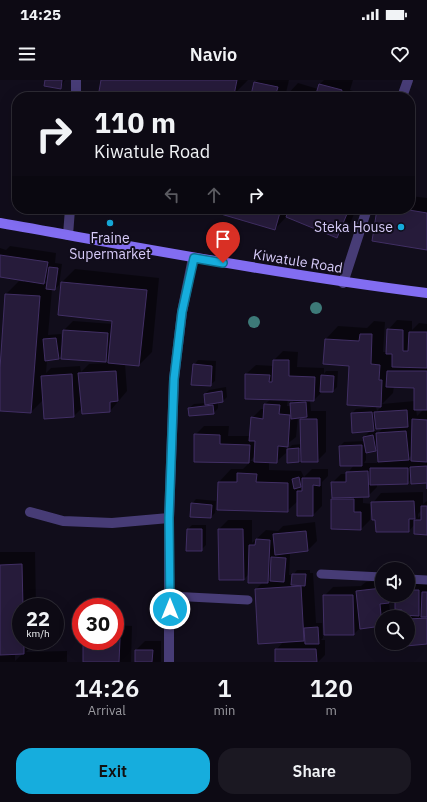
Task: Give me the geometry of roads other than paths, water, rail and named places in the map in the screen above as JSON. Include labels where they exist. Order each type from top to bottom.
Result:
[{"type":"main road","name":"Kiwatule Road","points":[[0,223],[343,283],[427,293]]},
{"type":"street","points":[[76,80],[76,92]]},
{"type":"street","points":[[404,92],[408,80]]},
{"type":"street","points":[[68,235],[70,214]]},
{"type":"street","points":[[343,283],[365,214]]},
{"type":"street","points":[[170,662],[169,518],[174,379],[182,312],[194,258]]},
{"type":"street","points":[[30,512],[63,521],[112,523],[169,518]]},
{"type":"lane","points":[[321,574],[375,577]]},
{"type":"lane","points":[[415,579],[427,580]]},
{"type":"lane","points":[[170,596],[248,600]]},
{"type":"place","name":"Fraine Supermarket","points":[[110,223]]},
{"type":"place","name":"Steka House","points":[[401,227]]}]
